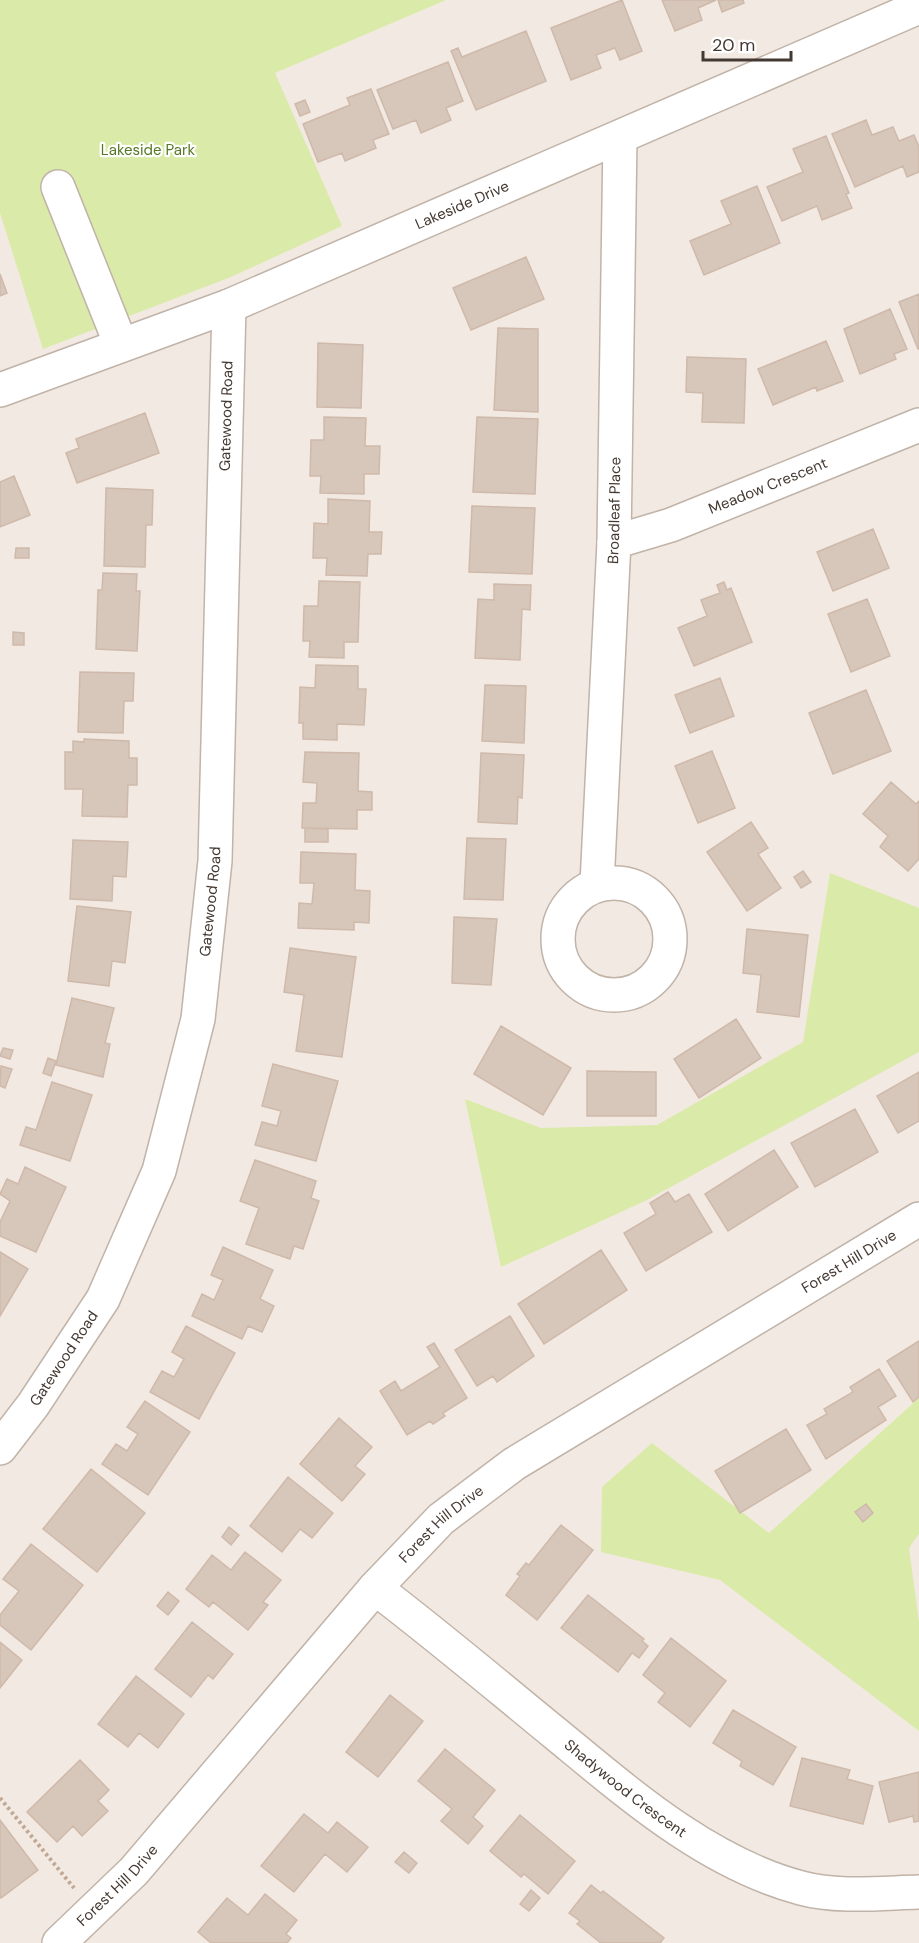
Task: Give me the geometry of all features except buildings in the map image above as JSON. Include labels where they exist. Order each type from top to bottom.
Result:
[{"type":"street","name":"Lakeside Drive","points":[[0,390],[229,306],[919,7]]},
{"type":"street","name":"Broadleaf Place","points":[[597,884],[614,542],[620,137]]},
{"type":"street","points":[[58,187],[122,345]]},
{"type":"street","name":"Gatewood Road","points":[[0,1448],[33,1405],[103,1299],[159,1171],[198,1019],[215,861],[229,306]]},
{"type":"street","name":"Meadow Crescent","points":[[614,542],[671,525],[919,425]]},
{"type":"street","name":"Forest Hill Drive","points":[[59,1943],[94,1912],[134,1871],[375,1588],[441,1519],[514,1464],[919,1219]]},
{"type":"street","name":"Shadywood Crescent","points":[[375,1588],[629,1795],[698,1842],[748,1869],[802,1888],[859,1894],[919,1892]]},
{"type":"path","points":[[0,1798],[94,1912]]},
{"type":"green space","name":"Lakeside Park","points":[[0,0],[446,0],[275,73],[342,226],[231,277],[43,349],[0,213]]},
{"type":"green space","points":[[830,873],[919,908],[919,1052],[645,1201],[501,1267],[465,1099],[541,1128],[657,1125],[803,1042]]},
{"type":"green space","points":[[919,1398],[919,1534],[909,1548],[919,1622],[919,1731],[720,1580],[601,1552],[602,1487],[652,1443],[769,1533]]}]
